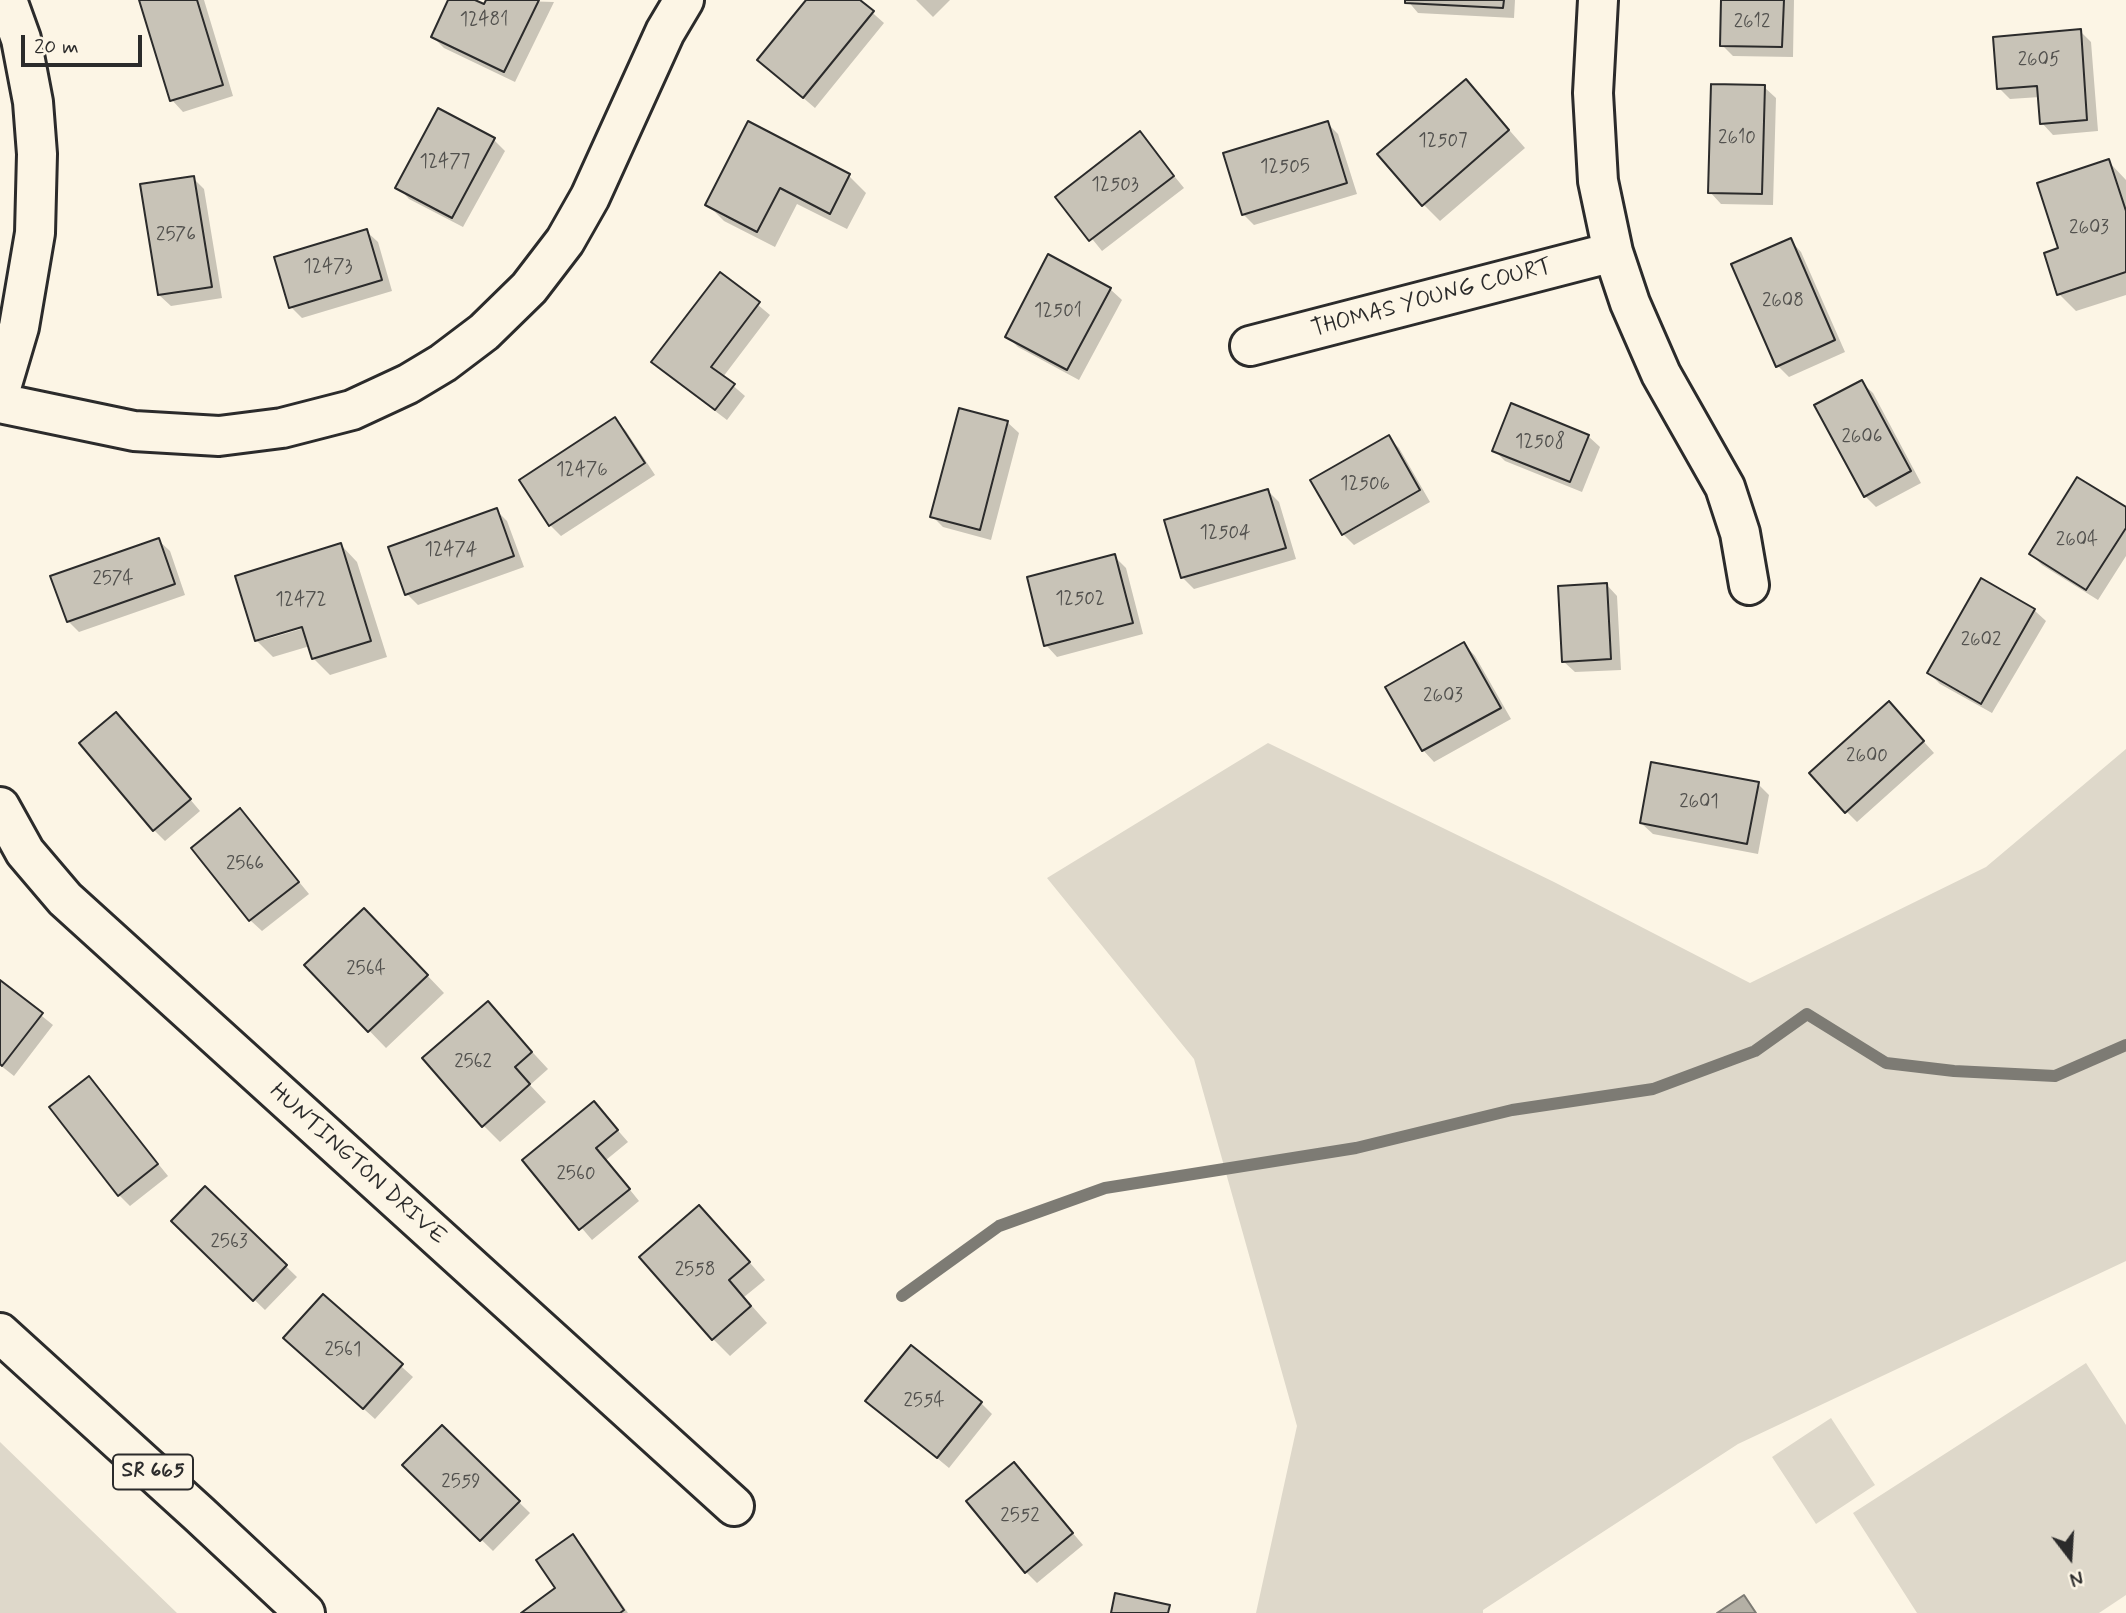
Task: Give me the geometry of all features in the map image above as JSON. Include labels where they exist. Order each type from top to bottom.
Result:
[{"type":"street","points":[[0,391],[19,327],[35,233],[37,154],[33,102],[21,40],[7,0]]},
{"type":"street","points":[[0,403],[134,431],[219,436],[282,428],[352,410],[408,384],[443,363],[484,332],[529,288],[565,241],[590,197],[665,32],[684,0]]},
{"type":"street","points":[[1598,0],[1595,30],[1598,181],[1613,252],[1630,303],[1661,374],[1725,487],[1740,533],[1749,584]]},
{"type":"street","name":"THOMAS YOUNG COURT","points":[[1250,346],[1613,252]]},
{"type":"street","name":"HUNTINGTON DRIVE","points":[[0,807],[26,852],[65,899],[734,1506]]},
{"type":"street","name":"SR 665","points":[[0,1333],[305,1613]]},
{"type":"shaded area","points":[[1268,743],[1554,882],[1750,983],[1986,867],[2126,749],[2126,1261],[1738,1444],[1483,1610],[1483,1613],[1256,1613],[1297,1426],[1194,1059],[1047,878]]},
{"type":"shaded area","points":[[2086,1363],[2126,1425],[2126,1595],[2099,1613],[1917,1613],[1853,1513]]},
{"type":"shaded area","points":[[1831,1418],[1875,1485],[1816,1524],[1772,1457]]},
{"type":"shaded area","points":[[0,1442],[177,1613],[0,1613]]},
{"type":"shaded area","points":[[1744,1595],[1756,1613],[1717,1613]]},
{"type":"building","points":[[139,0],[197,0],[223,85],[170,101]]},
{"type":"building","points":[[448,0],[475,0],[484,4],[486,0],[539,0],[504,72],[431,37]]},
{"type":"building","points":[[806,0],[860,0],[874,11],[803,98],[757,60]]},
{"type":"building","points":[[1405,0],[1504,0],[1503,8],[1405,3]]},
{"type":"building","points":[[1721,0],[1784,0],[1782,47],[1720,46]]},
{"type":"building","points":[[2081,29],[2087,120],[2040,124],[2037,86],[1997,89],[1993,37]]},
{"type":"building","points":[[1466,79],[1509,130],[1422,206],[1377,154]]},
{"type":"building","points":[[1711,84],[1765,85],[1762,194],[1708,193]]},
{"type":"building","points":[[438,108],[495,138],[452,218],[395,188]]},
{"type":"building","points":[[748,121],[850,174],[830,214],[780,188],[757,232],[705,205]]},
{"type":"building","points":[[1328,121],[1347,183],[1242,215],[1223,153]]},
{"type":"building","points":[[1140,131],[1174,176],[1089,241],[1055,197]]},
{"type":"building","points":[[2109,159],[2126,211],[2126,272],[2057,295],[2044,253],[2058,248],[2037,183]]},
{"type":"building","points":[[194,176],[212,287],[158,295],[140,184]]},
{"type":"building","points":[[367,229],[382,280],[289,308],[274,257]]},
{"type":"building","points":[[1791,238],[1835,340],[1776,367],[1731,264]]},
{"type":"building","points":[[1048,254],[1111,288],[1067,370],[1005,337]]},
{"type":"building","points":[[720,272],[760,302],[711,367],[735,384],[715,410],[651,362]]},
{"type":"building","points":[[1862,380],[1911,471],[1864,497],[1814,405]]},
{"type":"building","points":[[1511,403],[1589,435],[1570,482],[1492,451]]},
{"type":"building","points":[[959,408],[1008,421],[980,530],[930,517]]},
{"type":"building","points":[[615,417],[645,463],[549,526],[519,480]]},
{"type":"building","points":[[1389,435],[1420,490],[1342,535],[1310,480]]},
{"type":"building","points":[[2077,477],[2126,507],[2126,528],[2086,590],[2029,554]]},
{"type":"building","points":[[1268,489],[1286,548],[1181,578],[1164,520]]},
{"type":"building","points":[[497,508],[514,556],[405,595],[388,547]]},
{"type":"building","points":[[159,538],[175,584],[67,622],[50,576]]},
{"type":"building","points":[[341,543],[371,641],[312,659],[302,627],[255,641],[235,576]]},
{"type":"building","points":[[1115,554],[1133,623],[1044,646],[1027,577]]},
{"type":"building","points":[[1981,578],[2035,609],[1981,704],[1927,673]]},
{"type":"building","points":[[1607,583],[1611,659],[1562,662],[1558,586]]},
{"type":"building","points":[[1464,642],[1501,708],[1422,751],[1385,687]]},
{"type":"building","points":[[1889,701],[1924,741],[1845,813],[1809,773]]},
{"type":"building","points":[[116,712],[191,799],[153,831],[79,743]]},
{"type":"building","points":[[1651,762],[1759,782],[1747,844],[1640,823]]},
{"type":"building","points":[[240,808],[299,882],[249,921],[191,848]]},
{"type":"building","points":[[364,908],[428,975],[368,1032],[304,965]]},
{"type":"building","points":[[0,980],[43,1013],[2,1066],[0,1064]]},
{"type":"building","points":[[488,1001],[532,1052],[515,1067],[530,1084],[482,1127],[422,1058]]},
{"type":"building","points":[[89,1076],[158,1164],[118,1196],[49,1107]]},
{"type":"building","points":[[594,1101],[618,1130],[596,1148],[630,1189],[579,1230],[522,1160]]},
{"type":"building","points":[[205,1186],[287,1265],[253,1301],[171,1221]]},
{"type":"building","points":[[699,1205],[750,1262],[729,1280],[751,1306],[712,1340],[639,1257]]},
{"type":"building","points":[[323,1294],[403,1364],[363,1409],[283,1338]]},
{"type":"building","points":[[911,1345],[982,1402],[937,1458],[865,1401]]},
{"type":"building","points":[[442,1425],[520,1501],[480,1541],[402,1465]]},
{"type":"building","points":[[1014,1462],[1073,1533],[1025,1573],[966,1501]]},
{"type":"building","points":[[573,1534],[624,1610],[620,1613],[521,1613],[555,1588],[536,1560]]},
{"type":"building","points":[[1115,1593],[1170,1605],[1168,1613],[1111,1613]]},
{"type":"waterway","points":[[902,1296],[999,1226],[1105,1188],[1356,1148],[1512,1110],[1653,1089],[1755,1051],[1807,1014],[1886,1063],[1954,1071],[2055,1076],[2126,1045]]}]
